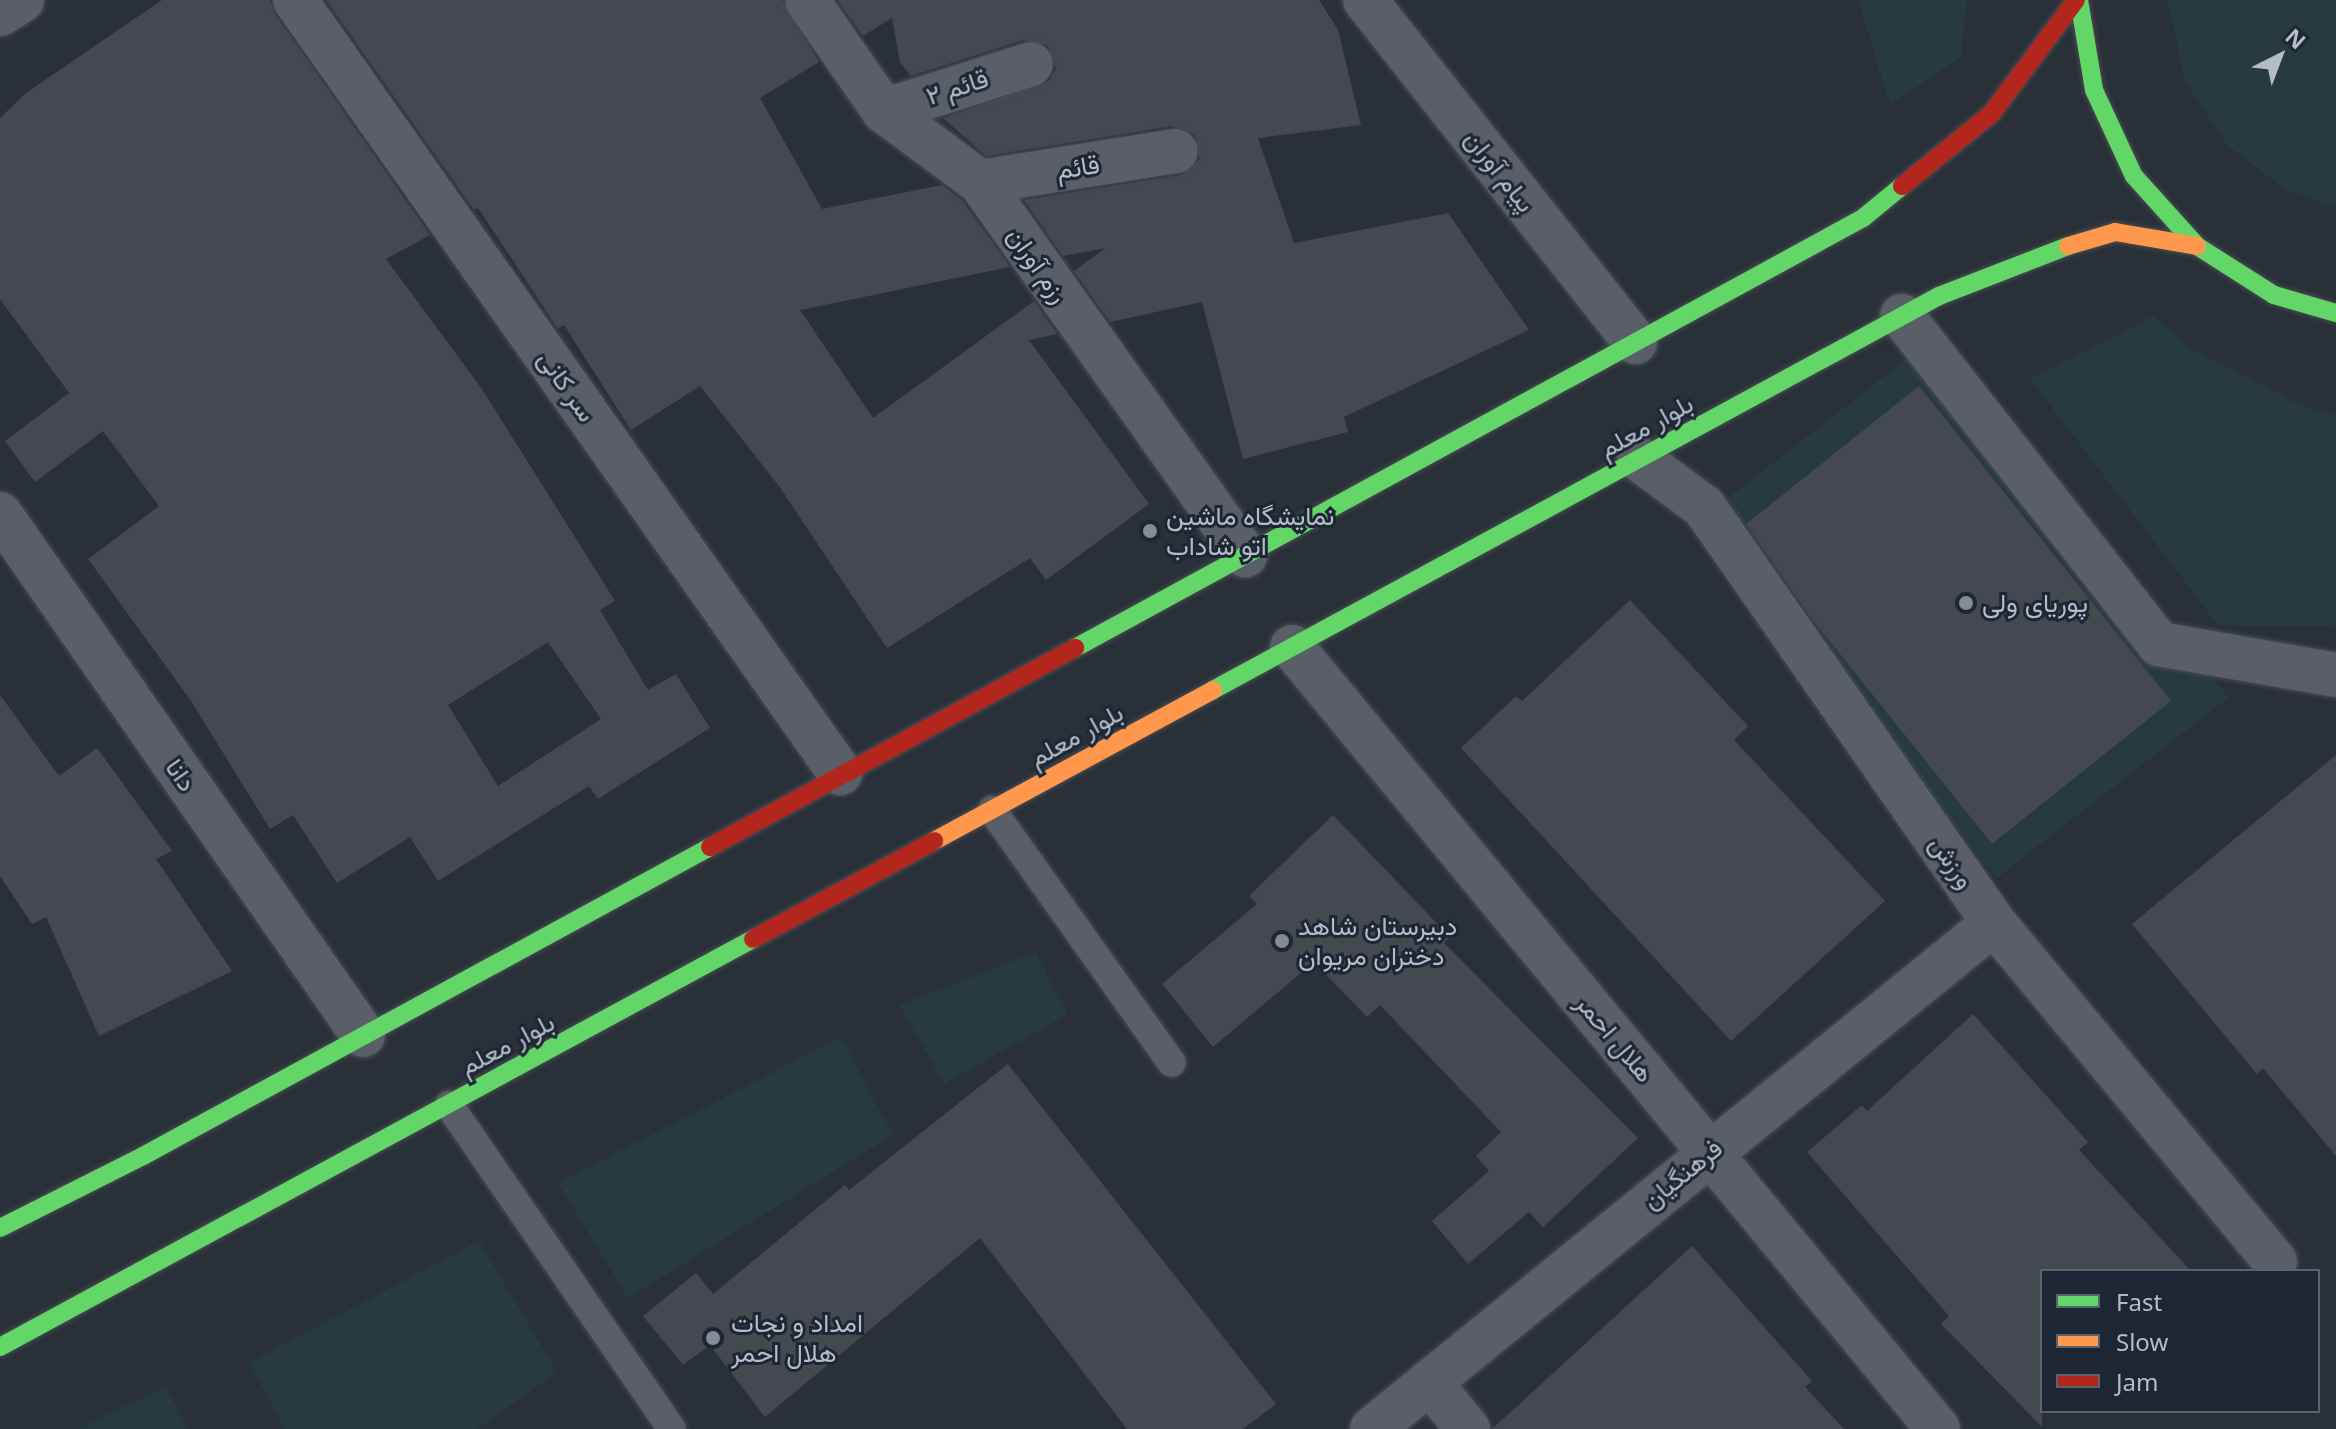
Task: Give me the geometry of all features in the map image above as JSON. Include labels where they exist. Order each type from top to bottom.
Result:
[{"type":"main road","points":[[0,1228],[363,1035],[1863,218],[1992,113],[2077,0]]},
{"type":"main road","points":[[2077,0],[2094,90],[2134,176],[2197,246],[2274,295],[2336,313]]},
{"type":"main road","name":"بلوار معلم","points":[[0,1347],[1902,316],[2040,254],[2115,232],[2197,246]]},
{"type":"street","points":[[0,14],[22,0]]},
{"type":"street","name":"سر کانی","points":[[295,0],[840,773]]},
{"type":"street","name":"رزم آوران","points":[[807,0],[884,111],[980,182],[1245,555]]},
{"type":"street","name":"پیام آوران","points":[[1365,0],[1635,342]]},
{"type":"street","name":"قائم ۲","points":[[884,111],[1031,64]]},
{"type":"street","name":"قائم","points":[[980,182],[1176,151]]},
{"type":"street","points":[[1902,316],[2159,644],[2336,675]]},
{"type":"street","name":"ورزش","points":[[1639,459],[1704,507],[1994,923],[2275,1261]]},
{"type":"street","name":"دانا","points":[[0,514],[363,1035]]},
{"type":"street","name":"هلال احمر","points":[[1292,647],[1938,1429]]},
{"type":"street","name":"فرهنگیان","points":[[1372,1429],[1994,923]]},
{"type":"street","points":[[1429,1382],[1468,1429]]},
{"type":"lane","points":[[992,810],[1172,1063]]},
{"type":"lane","points":[[449,1105],[672,1429]]},
{"type":"green space","points":[[1858,0],[1967,0],[1961,57],[1890,105]]},
{"type":"green space","points":[[2167,0],[2336,0],[2336,208],[2284,189],[2226,144],[2185,81]]},
{"type":"green space","points":[[2154,316],[2191,349],[2298,404],[2336,416],[2336,627],[2218,625],[2030,379]]},
{"type":"green space","name":"پوریای ولی","points":[[1942,331],[2228,697],[1997,878],[1710,512]]},
{"type":"green space","points":[[1036,952],[1068,1014],[944,1084],[900,1005]]},
{"type":"green space","points":[[841,1037],[893,1135],[628,1298],[558,1183]]},
{"type":"green space","points":[[479,1241],[557,1372],[478,1429],[285,1429],[249,1363]]},
{"type":"green space","points":[[166,1387],[188,1429],[77,1429]]},
{"type":"building","points":[[162,0],[270,0],[275,14],[430,235],[386,259],[482,389],[615,601],[600,610],[648,690],[676,674],[710,728],[598,799],[589,786],[438,881],[410,837],[337,883],[293,815],[270,829],[191,701],[88,559],[159,506],[103,431],[35,482],[5,441],[69,393],[0,299],[0,118],[26,93]],"holes":[[[548,642],[601,719],[498,786],[448,705]]]},
{"type":"building","points":[[326,0],[782,0],[819,62],[760,98],[822,209],[942,185],[962,200],[1010,267],[800,310],[873,418],[1034,301],[1057,334],[1029,340],[1149,504],[1046,580],[1030,558],[887,648],[779,486],[700,386],[631,430],[564,325],[558,329],[478,208],[474,210]]},
{"type":"building","points":[[837,0],[1319,0],[1338,30],[1361,125],[1258,138],[1294,243],[1448,213],[1529,330],[1344,417],[1348,432],[1243,459],[1202,302],[1110,322],[1074,271],[1106,248],[1063,256],[1024,200],[1181,175],[1200,159],[1195,135],[1172,126],[986,156],[943,118],[1049,81],[1056,69],[1048,46],[1023,40],[911,76],[900,62],[892,18],[863,36]]},
{"type":"building","name":"پوریای ولی","points":[[1919,386],[2171,701],[1992,844],[1812,619],[1746,524]]},
{"type":"building","points":[[1630,600],[1748,726],[1734,740],[1885,901],[1731,1041],[1461,748],[1516,696],[1522,701]]},
{"type":"building","points":[[0,695],[59,776],[97,748],[172,851],[156,859],[232,971],[99,1036],[46,917],[32,924],[0,876]]},
{"type":"building","points":[[2336,755],[2336,1156],[2263,1068],[2257,1074],[2132,924]]},
{"type":"building","points":[[1333,815],[1450,937],[1444,943],[1638,1138],[1543,1227],[1529,1212],[1468,1264],[1432,1221],[1489,1171],[1476,1156],[1501,1132],[1380,1005],[1367,1017],[1314,962],[1213,1047],[1162,984],[1257,904],[1249,896]]},
{"type":"building","points":[[1973,1014],[2088,1142],[2079,1150],[2189,1269],[2040,1269],[2042,1427],[1941,1324],[1949,1316],[1807,1152],[1862,1105],[1867,1111]]},
{"type":"building","points":[[1008,1064],[1276,1404],[1243,1429],[1127,1429],[980,1238],[765,1417],[710,1345],[683,1365],[643,1316],[696,1273],[713,1294],[845,1185],[849,1190]]},
{"type":"building","points":[[1692,1246],[1812,1381],[1805,1387],[1844,1429],[1492,1429]]},
{"type":"traffic: fast","points":[[2079,0],[2094,90],[2134,176],[2197,246],[2274,295],[2336,313]]},
{"type":"traffic: fast","points":[[1075,648],[1863,218],[1902,186]]},
{"type":"traffic: fast","points":[[1213,690],[1939,296],[2068,246]]},
{"type":"traffic: fast","points":[[0,1228],[143,1156],[710,847]]},
{"type":"traffic: fast","points":[[0,1347],[753,939]]},
{"type":"traffic: slow","points":[[2068,246],[2115,232],[2197,246]]},
{"type":"traffic: slow","points":[[934,841],[1213,690]]},
{"type":"traffic: jam","points":[[1902,186],[1992,113],[2076,0]]},
{"type":"traffic: jam","points":[[710,847],[1075,648]]},
{"type":"traffic: jam","points":[[753,939],[934,841]]},
{"type":"place","name":"نمایشگاه ماشین اتو شاداب","points":[[1150,531]]},
{"type":"place","name":"پوریای ولی","points":[[1966,603]]},
{"type":"place","name":"دبیرستان شاهد دختران مریوان","points":[[1282,941]]},
{"type":"place","name":"امداد و نجات هلال احمر","points":[[713,1338]]}]
